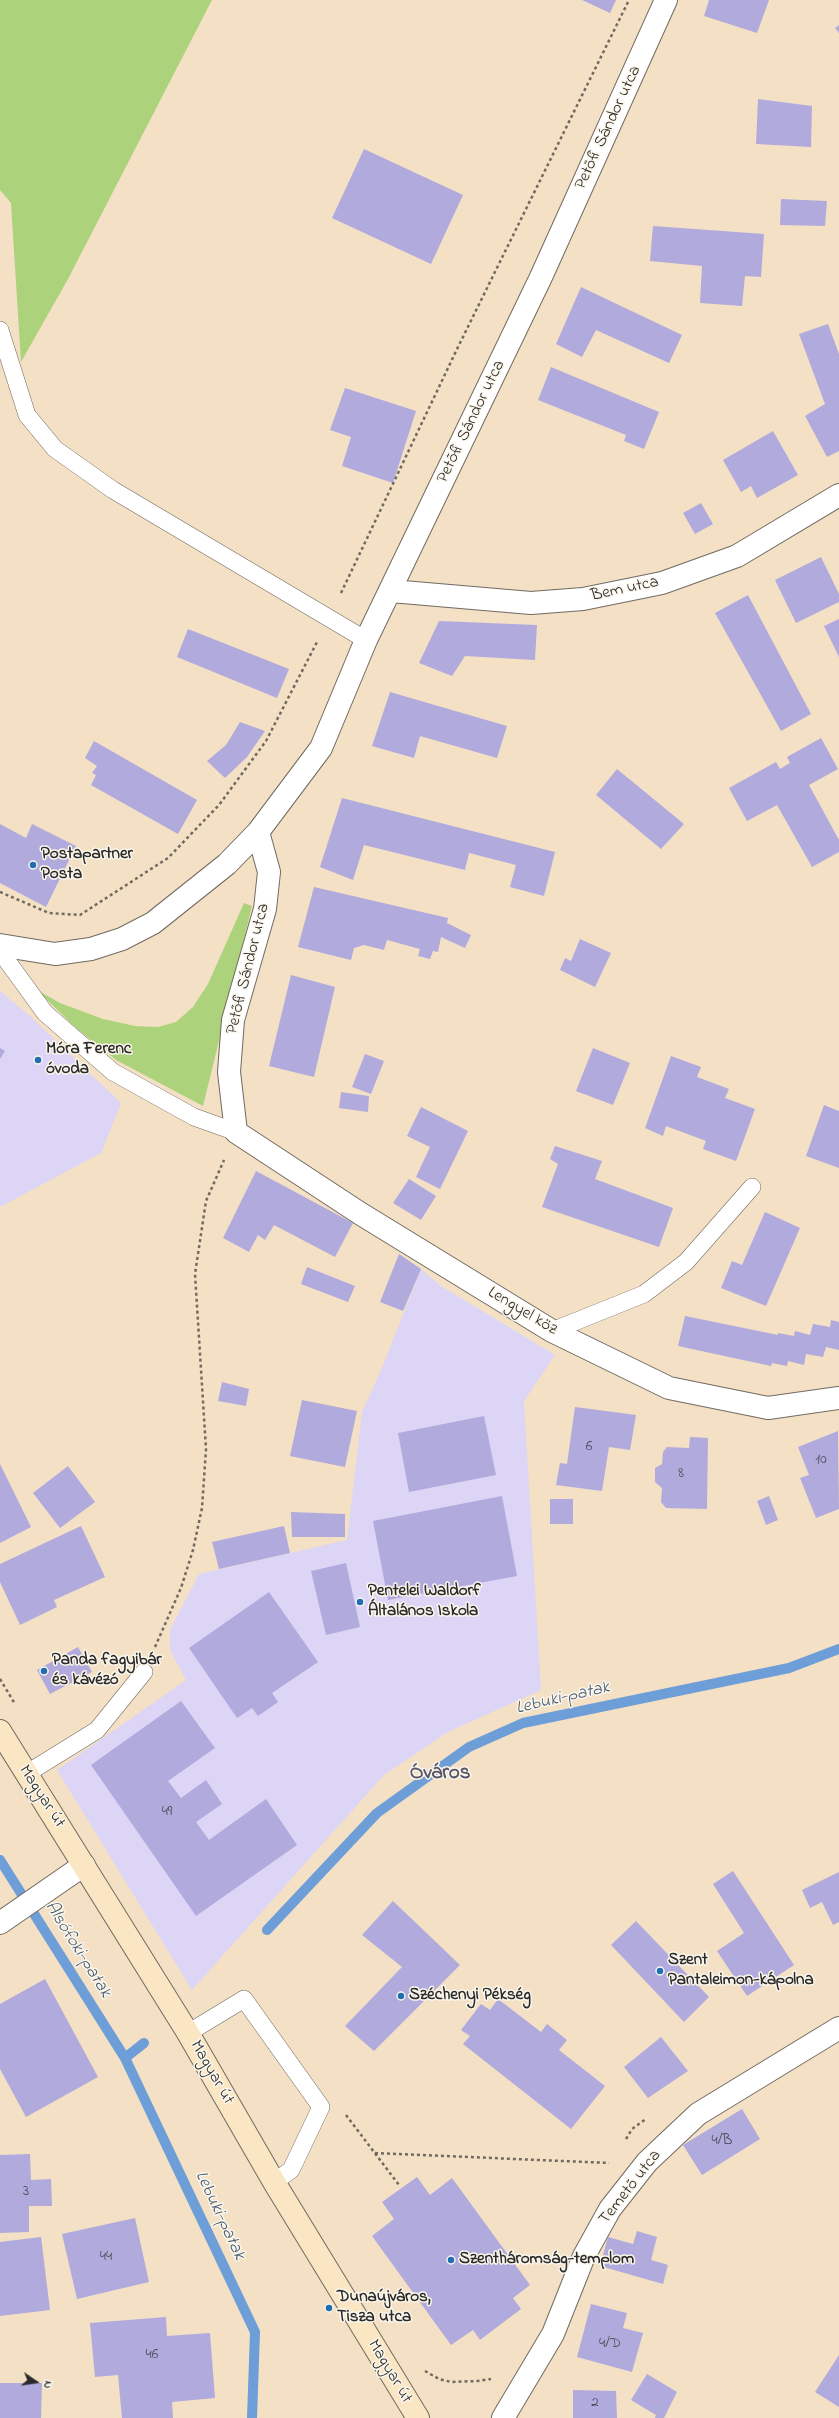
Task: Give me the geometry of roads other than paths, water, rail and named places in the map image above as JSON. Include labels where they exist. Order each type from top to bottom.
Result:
[{"type":"street","name":"Petőfi Sándor utca","points":[[0,946],[56,954],[90,949],[122,939],[153,923],[226,864],[258,832],[321,748],[366,640],[391,591],[541,277],[666,0]]},
{"type":"street","name":"Bem utca","points":[[391,591],[530,602],[583,599],[662,583],[737,556],[839,495]]},
{"type":"street","name":"Petőfi Sándor utca","points":[[236,1132],[228,1072],[233,1020],[265,909],[269,872],[258,832]]},
{"type":"street","name":"Lengyel köz","points":[[236,1132],[361,1214],[552,1331],[669,1388],[768,1408],[839,1398]]},
{"type":"street","name":"Magyar út","points":[[0,1730],[188,2033],[274,2182],[418,2418]]},
{"type":"street","points":[[3,1921],[84,1865]]},
{"type":"street","name":"Temető utca","points":[[503,2418],[553,2334],[584,2256],[610,2209],[646,2162],[698,2114],[839,2028]]},
{"type":"lane","points":[[0,330],[27,415],[55,449],[113,490],[366,640]]},
{"type":"lane","points":[[0,951],[45,1013],[113,1072],[194,1117],[236,1132]]},
{"type":"lane","points":[[552,1331],[644,1294],[686,1262],[752,1187]]},
{"type":"lane","points":[[26,1774],[97,1730],[144,1672]]},
{"type":"lane","points":[[188,2033],[244,1999],[321,2107],[291,2170],[274,2182]]},
{"type":"waterway","name":"Lebuki-patak","points":[[267,1930],[377,1813],[469,1747],[523,1723],[789,1668],[839,1649]]},
{"type":"waterway","name":"Alsófoki-patak","points":[[0,1860],[125,2058]]},
{"type":"waterway","name":"Lebuki-patak","points":[[144,2043],[125,2058],[255,2332],[252,2418]]},
{"type":"place","name":"Postapartner Posta","points":[[33,865]]},
{"type":"place","name":"Móra Ferenc óvoda","points":[[38,1060]]},
{"type":"place","name":"Pentelei Waldorf Általános Iskola","points":[[360,1602]]},
{"type":"place","name":"Panda fagyibár és kávézó","points":[[44,1671]]},
{"type":"place","name":"Szent Pantaleimon-kápolna","points":[[660,1971]]},
{"type":"place","name":"Széchenyi Pékség","points":[[401,1996]]},
{"type":"place","name":"Szentháromság-templom","points":[[451,2260]]},
{"type":"place","name":"Dunaújváros, Tisza utca","points":[[329,2308]]},
{"type":"district","name":"Óváros","points":[[440,1775]]}]
